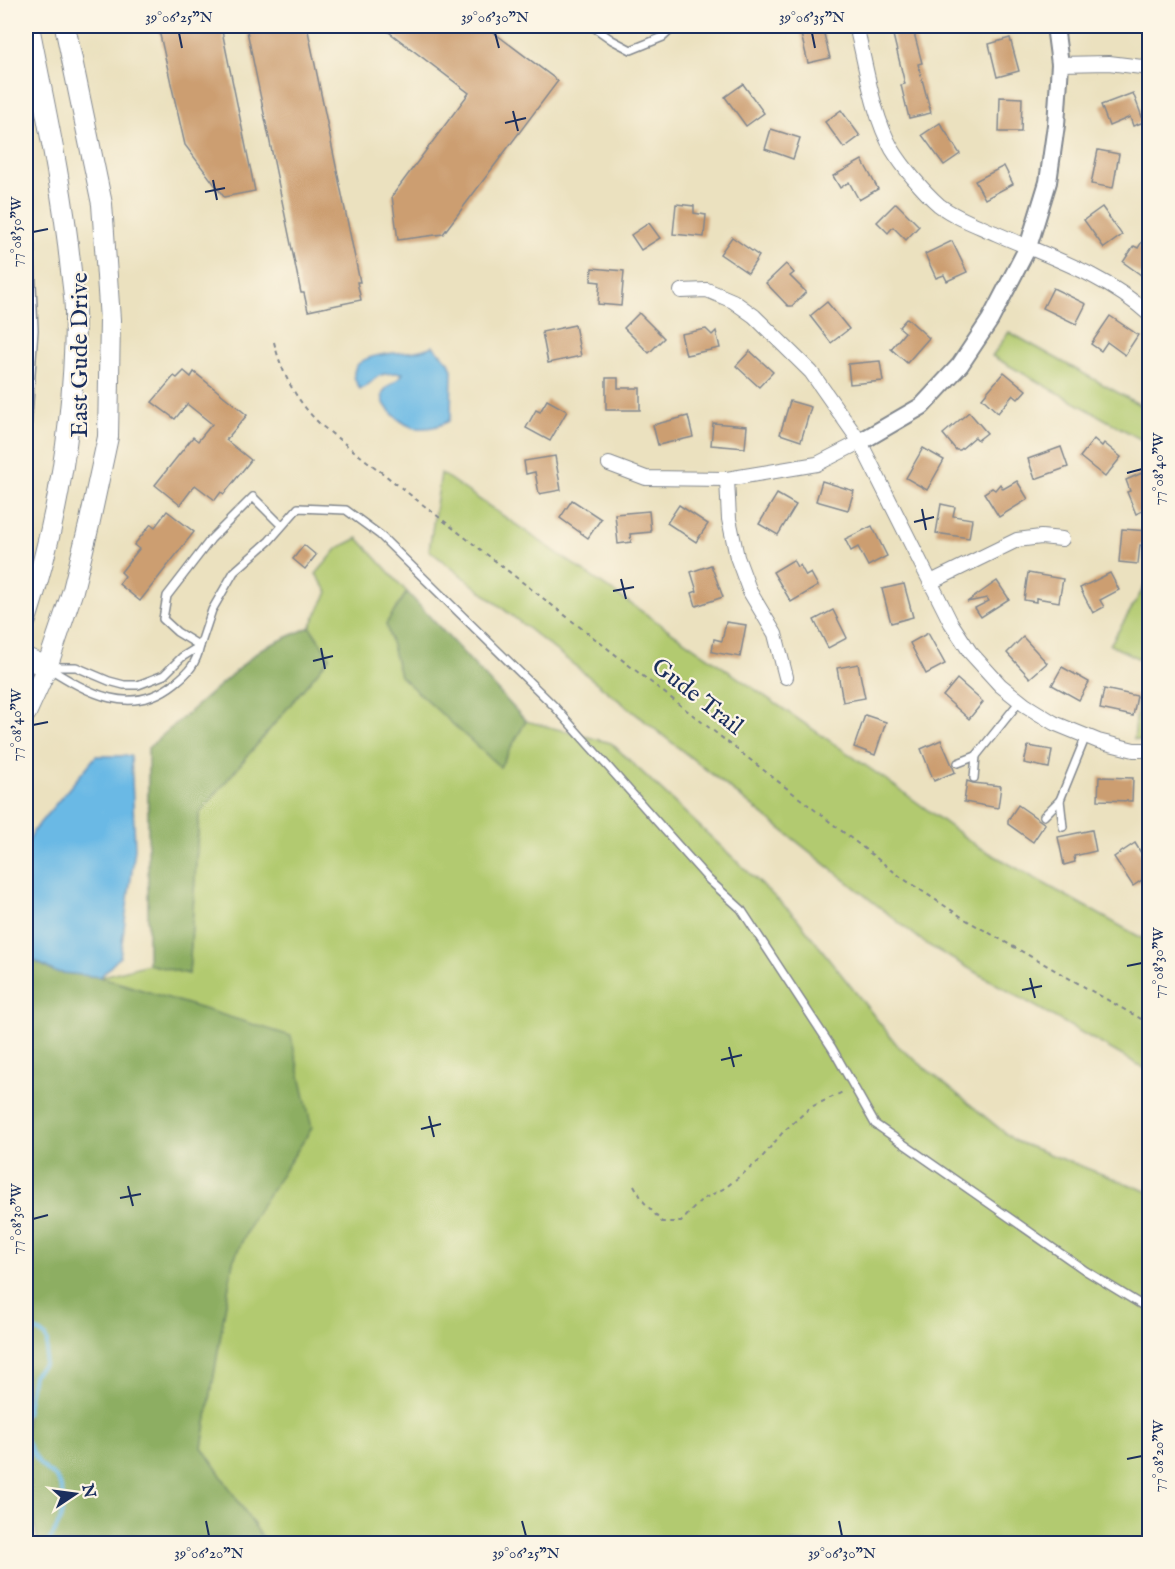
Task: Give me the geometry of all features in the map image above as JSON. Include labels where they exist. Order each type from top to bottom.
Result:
[{"type":"main road","name":"East Gude Drive","points":[[26,620],[46,551],[61,475],[70,405],[75,320],[65,210],[29,26]]},
{"type":"main road","name":"East Gude Drive","points":[[26,713],[48,666],[82,557],[108,437],[110,320],[102,204],[65,26]]},
{"type":"main road","points":[[26,658],[48,666]]},
{"type":"street","points":[[856,26],[879,119],[892,149],[922,188],[940,205],[963,219],[1078,267],[1137,304],[1149,315]]},
{"type":"street","points":[[609,464],[646,478],[727,479],[817,464],[922,406],[960,365],[990,320],[1028,247],[1048,182],[1056,125],[1060,64],[1055,26]]},
{"type":"street","points":[[1060,64],[1109,63],[1149,68]]},
{"type":"street","points":[[681,291],[707,290],[733,301],[754,316],[811,372],[860,442],[951,623],[970,652],[999,685],[1054,723],[1086,736],[1134,750],[1149,750]]},
{"type":"street","points":[[727,479],[729,519],[737,557],[750,592],[775,634],[786,677]]},
{"type":"street","points":[[932,582],[1017,540],[1041,537],[1062,539]]},
{"type":"lane","points":[[592,26],[631,50],[663,37],[675,26]]},
{"type":"lane","points":[[26,212],[33,311],[29,352],[26,445]]},
{"type":"lane","points":[[200,646],[177,632],[163,619],[167,596],[211,539],[253,497],[282,526]]},
{"type":"lane","points":[[48,666],[86,690],[123,700],[140,701],[155,697],[191,670],[212,609],[234,572],[269,541],[298,508],[346,510],[380,535],[546,698],[709,880],[741,909],[832,1048],[875,1124],[1086,1271],[1149,1310]]},
{"type":"lane","points":[[48,666],[76,667],[109,681],[124,685],[138,685],[164,675],[182,657],[200,646]]},
{"type":"lane","points":[[958,763],[976,756],[1020,700]]},
{"type":"lane","points":[[1044,816],[1060,800],[1086,736]]},
{"type":"lane","points":[[974,778],[976,756]]},
{"type":"lane","points":[[1060,800],[1063,827]]},
{"type":"path","name":"Gude Trail","points":[[274,342],[286,379],[309,414],[322,426],[892,871],[968,921],[1149,1024]]},
{"type":"path","points":[[634,1185],[643,1201],[662,1222],[681,1222],[701,1200],[725,1188],[759,1161],[783,1132],[812,1107],[853,1087]]},
{"type":"green space","points":[[1009,332],[1149,410],[1149,444],[992,356]]},
{"type":"green space","points":[[441,473],[885,779],[977,846],[1149,942],[1149,1071],[926,944],[429,550]]},
{"type":"green space","points":[[358,538],[407,592],[386,624],[500,766],[526,721],[611,743],[796,917],[898,1046],[1015,1141],[1149,1192],[1149,1543],[266,1543],[202,1448],[233,1261],[253,1218],[291,1037],[100,977],[148,964],[189,974],[199,814],[330,657],[310,627],[328,592],[316,574],[338,548]]},
{"type":"green space","points":[[1149,579],[1150,729],[1148,741],[1134,739],[1142,660],[1110,645]]},
{"type":"green space","points":[[407,592],[526,721],[500,767],[400,676],[386,624]]},
{"type":"green space","points":[[310,627],[330,657],[199,814],[189,974],[148,964],[148,748],[261,649]]},
{"type":"green space","points":[[26,956],[55,972],[100,977],[291,1036],[312,1128],[253,1218],[233,1261],[202,1447],[266,1543],[38,1543],[26,1488]]},
{"type":"water","points":[[433,346],[449,362],[452,370],[451,415],[449,421],[442,424],[425,428],[412,427],[389,410],[383,393],[403,373],[380,375],[360,389],[354,378],[355,369],[368,358],[390,353],[413,352]]},
{"type":"water","points":[[96,756],[131,756],[135,849],[120,957],[100,977],[55,972],[26,956],[26,847],[34,830]]},
{"type":"building","points":[[158,26],[221,26],[255,191],[224,197],[185,145]]},
{"type":"building","points":[[246,26],[307,26],[360,282],[357,282],[361,300],[308,311],[304,293],[301,293]]},
{"type":"building","points":[[381,26],[485,26],[558,81],[443,234],[398,240],[392,196],[469,93]]},
{"type":"building","points":[[822,26],[830,58],[808,63],[800,30]]},
{"type":"building","points":[[913,29],[922,63],[918,64],[931,113],[909,118],[901,85],[905,84],[893,35]]},
{"type":"building","points":[[1010,38],[1019,71],[997,77],[989,44]]},
{"type":"building","points":[[743,84],[764,113],[746,126],[725,97]]},
{"type":"building","points":[[1133,93],[1144,122],[1133,126],[1130,117],[1109,126],[1101,105]]},
{"type":"building","points":[[1000,97],[1022,98],[1021,132],[999,132]]},
{"type":"building","points":[[841,110],[860,136],[844,148],[825,122]]},
{"type":"building","points":[[940,123],[960,154],[944,165],[922,135]]},
{"type":"building","points":[[771,129],[800,138],[793,159],[765,149]]},
{"type":"building","points":[[1098,150],[1119,154],[1113,188],[1091,184]]},
{"type":"building","points":[[862,160],[878,189],[859,200],[849,182],[840,188],[833,176]]},
{"type":"building","points":[[1004,166],[1013,184],[985,199],[975,181]]},
{"type":"building","points":[[896,203],[919,226],[906,240],[893,227],[888,233],[877,222]]},
{"type":"building","points":[[676,204],[694,206],[694,213],[706,215],[704,237],[673,234]]},
{"type":"building","points":[[1102,207],[1122,235],[1104,248],[1084,220]]},
{"type":"building","points":[[649,223],[660,238],[641,250],[631,235]]},
{"type":"building","points":[[1149,231],[1149,274],[1144,270],[1141,275],[1123,262],[1134,246],[1138,248]]},
{"type":"building","points":[[732,237],[759,256],[748,273],[720,254]]},
{"type":"building","points":[[952,241],[967,272],[947,281],[944,275],[936,278],[925,254]]},
{"type":"building","points":[[786,264],[794,273],[790,276],[806,292],[792,306],[788,306],[766,283]]},
{"type":"building","points":[[592,268],[624,271],[621,306],[598,304],[600,282],[591,281]]},
{"type":"building","points":[[1053,288],[1086,304],[1076,324],[1043,308]]},
{"type":"building","points":[[827,302],[849,329],[831,343],[810,316]]},
{"type":"building","points":[[639,313],[664,338],[649,353],[624,328]]},
{"type":"building","points":[[1110,316],[1138,335],[1125,355],[1107,342],[1101,351],[1091,344]]},
{"type":"building","points":[[907,318],[929,338],[907,363],[891,349],[905,332],[899,327]]},
{"type":"building","points":[[575,325],[581,356],[548,363],[542,332]]},
{"type":"building","points":[[706,329],[712,335],[716,331],[720,348],[686,355],[681,334]]},
{"type":"building","points":[[750,351],[773,372],[759,387],[736,366]]},
{"type":"building","points":[[880,361],[883,381],[850,384],[848,364]]},
{"type":"building","points":[[184,371],[191,377],[194,372],[247,415],[226,440],[251,460],[224,494],[221,492],[215,500],[195,485],[180,505],[155,485],[193,437],[198,441],[212,424],[187,404],[175,419],[152,402],[174,376],[177,378]]},
{"type":"building","points":[[1004,372],[1026,390],[1018,399],[1013,395],[998,413],[982,398]]},
{"type":"building","points":[[606,378],[618,378],[618,388],[640,388],[640,410],[606,410]]},
{"type":"building","points":[[547,400],[567,411],[550,441],[526,428],[536,410],[540,412]]},
{"type":"building","points":[[790,401],[811,407],[801,441],[780,434]]},
{"type":"building","points":[[969,412],[987,433],[978,440],[975,437],[960,450],[956,450],[943,434]]},
{"type":"building","points":[[688,416],[693,437],[658,445],[653,425]]},
{"type":"building","points":[[713,423],[747,426],[745,448],[711,445]]},
{"type":"building","points":[[1094,439],[1102,446],[1104,443],[1121,457],[1105,477],[1080,457]]},
{"type":"building","points":[[1061,447],[1068,467],[1035,479],[1028,459]]},
{"type":"building","points":[[923,448],[944,460],[927,490],[906,478]]},
{"type":"building","points":[[555,456],[561,490],[539,494],[535,472],[526,474],[524,461]]},
{"type":"building","points":[[1149,470],[1149,508],[1136,514],[1127,492],[1130,491],[1126,480]]},
{"type":"building","points":[[822,481],[854,491],[848,510],[816,501]]},
{"type":"building","points":[[1017,481],[1028,499],[999,517],[984,493],[992,488],[995,490],[1000,484],[1003,489]]},
{"type":"building","points":[[777,494],[796,505],[778,535],[759,524]]},
{"type":"building","points":[[572,500],[601,519],[588,538],[560,518]]},
{"type":"building","points":[[941,504],[955,507],[953,516],[972,519],[969,538],[936,533]]},
{"type":"building","points":[[679,505],[708,524],[696,542],[667,523]]},
{"type":"building","points":[[167,511],[194,532],[140,601],[119,584],[125,576],[121,572],[139,549],[134,545],[151,524],[155,527]]},
{"type":"building","points":[[649,511],[651,532],[630,534],[631,542],[618,544],[615,514]]},
{"type":"building","points":[[872,526],[887,556],[868,566],[858,547],[851,551],[845,539]]},
{"type":"building","points":[[1122,529],[1148,531],[1147,546],[1140,545],[1138,564],[1119,562]]},
{"type":"building","points":[[304,545],[316,555],[305,569],[293,559]]},
{"type":"building","points":[[793,560],[797,567],[800,565],[806,576],[811,573],[818,586],[791,602],[773,572]]},
{"type":"building","points":[[711,565],[723,597],[696,606],[692,593],[697,591],[691,572]]},
{"type":"building","points":[[1028,573],[1063,579],[1059,602],[1036,598],[1036,602],[1024,600]]},
{"type":"building","points":[[1110,573],[1119,590],[1100,600],[1104,607],[1093,613],[1080,588]]},
{"type":"building","points":[[997,581],[1009,599],[981,617],[975,608],[989,601],[987,598],[967,602]]},
{"type":"building","points":[[904,584],[913,617],[891,623],[882,589]]},
{"type":"building","points":[[833,610],[847,638],[828,648],[814,620]]},
{"type":"building","points":[[726,622],[746,625],[740,657],[712,652],[714,639],[722,641]]},
{"type":"building","points":[[928,633],[945,664],[926,674],[910,643]]},
{"type":"building","points":[[1023,637],[1047,663],[1030,678],[1007,653]]},
{"type":"building","points":[[858,664],[865,698],[843,702],[837,668]]},
{"type":"building","points":[[1062,667],[1089,682],[1079,700],[1052,685]]},
{"type":"building","points":[[957,679],[983,702],[969,719],[943,696]]},
{"type":"building","points":[[1104,689],[1137,696],[1133,716],[1100,709]]},
{"type":"building","points":[[865,715],[886,722],[875,755],[854,747]]},
{"type":"building","points":[[941,740],[955,772],[934,781],[921,749]]},
{"type":"building","points":[[1028,746],[1052,750],[1049,768],[1024,763]]},
{"type":"building","points":[[1099,777],[1133,778],[1132,801],[1098,800]]},
{"type":"building","points":[[967,781],[1001,786],[998,808],[964,802]]},
{"type":"building","points":[[1018,805],[1045,824],[1033,842],[1008,824],[1008,820]]},
{"type":"building","points":[[1092,830],[1096,851],[1074,856],[1075,862],[1064,865],[1058,837]]},
{"type":"building","points":[[1135,843],[1149,866],[1149,875],[1133,886],[1114,857]]},
{"type":"waterway","points":[[26,1326],[43,1335],[47,1343],[44,1364],[33,1375],[26,1414]]},
{"type":"waterway","points":[[26,1440],[39,1462],[55,1477],[62,1494],[60,1520],[47,1544]]}]
